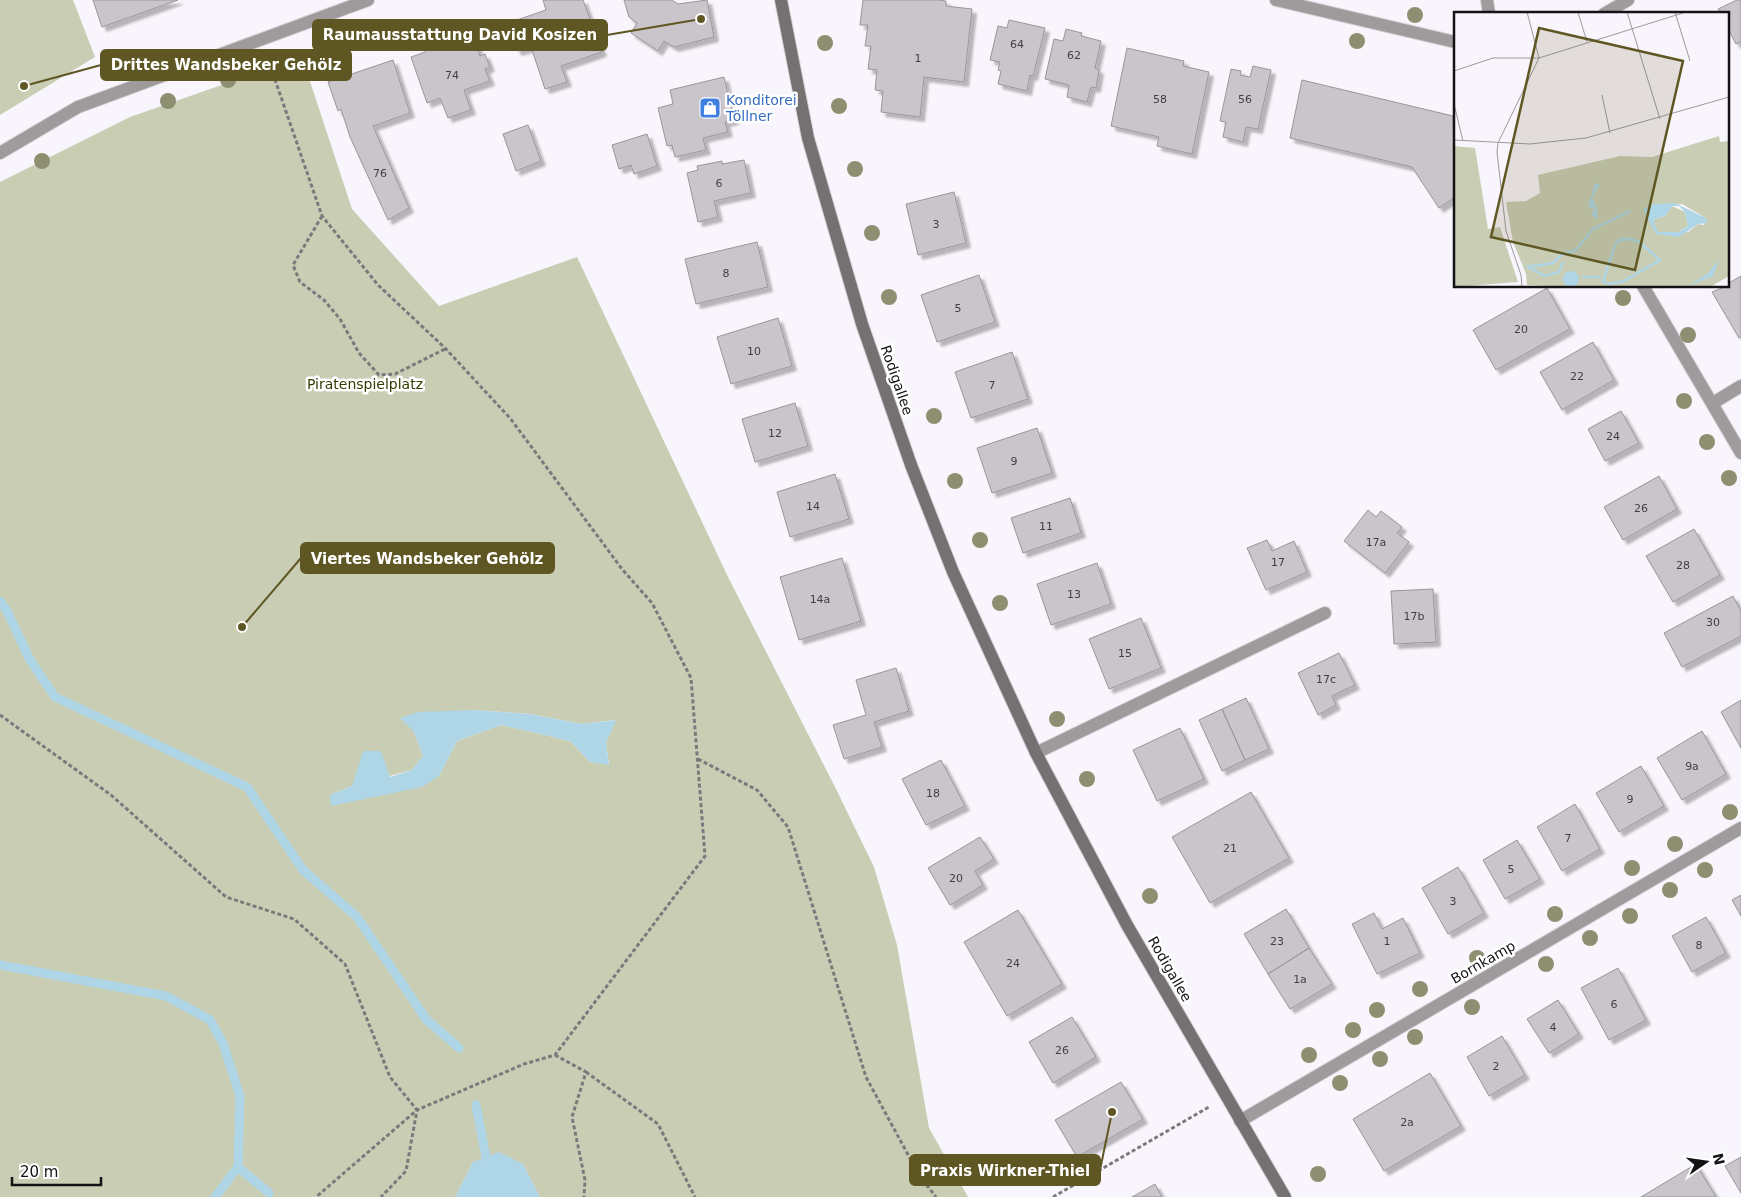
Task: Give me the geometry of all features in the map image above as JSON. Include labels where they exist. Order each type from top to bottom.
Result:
[{"type":"main road","name":"Rodigallee","points":[[781,0],[808,138],[862,324],[911,465],[953,572],[1036,753],[1127,925],[1285,1197]]},
{"type":"street","points":[[0,154],[78,107],[368,0]]},
{"type":"street","points":[[1276,0],[1454,42]]},
{"type":"street","points":[[1607,12],[1628,0]]},
{"type":"street","points":[[1643,288],[1741,453]]},
{"type":"street","points":[[1712,402],[1741,386]]},
{"type":"street","points":[[1036,753],[1325,614]]},
{"type":"street","name":"Bornkamp","points":[[1240,1121],[1741,828]]},
{"type":"path","points":[[282,54],[271,68],[322,216],[378,285],[445,348],[510,418],[622,569],[652,603],[691,678],[705,856],[555,1055],[524,1064],[417,1110],[316,1197]]},
{"type":"path","points":[[322,216],[293,265],[300,282],[324,300],[340,319],[359,353],[379,375],[395,374],[445,348]]},
{"type":"path","points":[[0,715],[111,795],[226,897],[294,919],[344,964],[390,1077],[417,1110],[406,1171],[381,1197]]},
{"type":"path","points":[[698,758],[756,790],[788,827],[866,1077],[919,1175],[936,1197]]},
{"type":"path","points":[[555,1055],[586,1072],[658,1124],[695,1197]]},
{"type":"path","points":[[584,1197],[585,1180],[572,1117],[586,1072]]},
{"type":"path","points":[[1053,1197],[1226,1096]]},
{"type":"green space","points":[[0,0],[73,0],[95,57],[0,115]]},
{"type":"green space","name":"Piratenspielplatz","points":[[302,57],[352,209],[439,306],[577,257],[728,577],[874,867],[897,945],[929,1128],[968,1197],[540,1197],[523,1164],[473,1162],[455,1197],[0,1197],[0,182],[130,117]],"holes":[[[474,710],[530,714],[582,724],[615,720],[606,743],[609,764],[590,762],[570,741],[501,725],[457,741],[439,776],[330,795],[352,786],[412,770],[423,756],[414,732]]]},
{"type":"water","points":[[474,710],[530,714],[582,724],[616,720],[606,743],[609,765],[590,762],[570,741],[501,725],[457,741],[439,776],[422,787],[331,806],[330,795],[352,786],[363,751],[381,751],[390,777],[412,770],[423,756],[414,732],[400,718],[418,712]]},
{"type":"water","points":[[499,1152],[523,1164],[540,1197],[455,1197],[473,1162]]},
{"type":"building","points":[[93,0],[178,0],[102,27]]},
{"type":"building","points":[[543,0],[583,0],[602,52],[561,66],[567,82],[545,89],[531,47],[517,51],[508,23],[546,10]]},
{"type":"building","points":[[624,0],[672,0],[678,4],[707,0],[714,37],[674,47],[664,41],[658,51],[631,33],[637,23],[629,17]]},
{"type":"building","points":[[863,0],[939,0],[946,1],[946,6],[972,9],[964,82],[924,77],[920,117],[881,112],[883,91],[875,90],[877,70],[868,69],[871,46],[865,46],[868,25],[860,25]]},
{"type":"building","points":[[1741,0],[1741,41],[1736,44],[1728,29],[1728,12],[1720,12],[1718,9]]},
{"type":"building","points":[[1009,20],[1045,28],[1033,76],[1030,75],[1027,91],[998,84],[1001,71],[998,70],[1000,62],[990,60],[998,26],[1007,28]]},
{"type":"building","points":[[1066,29],[1082,33],[1081,36],[1101,41],[1095,68],[1099,70],[1096,88],[1091,87],[1087,102],[1067,97],[1069,85],[1045,79],[1054,39],[1063,41]]},
{"type":"building","points":[[473,34],[480,56],[485,54],[490,67],[485,69],[490,81],[464,90],[471,110],[448,118],[440,98],[427,103],[411,57],[425,52],[427,46],[435,43],[441,46]]},
{"type":"building","points":[[1127,48],[1184,61],[1183,66],[1209,72],[1192,154],[1157,146],[1159,137],[1111,126]]},
{"type":"building","points":[[393,60],[410,113],[373,126],[409,208],[388,220],[350,137],[341,109],[338,111],[328,82]]},
{"type":"building","points":[[1253,66],[1271,70],[1258,129],[1246,127],[1243,142],[1223,137],[1226,122],[1220,121],[1231,69],[1241,71],[1240,75],[1250,77]]},
{"type":"building","points":[[724,77],[734,120],[725,122],[728,132],[703,138],[706,150],[675,157],[672,145],[667,146],[658,108],[673,104],[670,90]]},
{"type":"building","points":[[1302,80],[1453,116],[1454,198],[1439,208],[1412,167],[1290,138]]},
{"type":"building","points":[[528,125],[541,161],[516,171],[503,134]]},
{"type":"building","points":[[647,134],[657,166],[634,174],[631,165],[619,169],[612,145]]},
{"type":"building","points":[[744,160],[751,193],[714,201],[718,217],[698,222],[687,173],[698,170],[697,166],[722,161],[722,164]]},
{"type":"building","points":[[954,192],[966,243],[918,255],[906,204]]},
{"type":"building","points":[[757,242],[768,287],[696,304],[685,259]]},
{"type":"building","points":[[979,275],[995,322],[937,342],[921,295]]},
{"type":"building","points":[[1741,276],[1741,337],[1739,338],[1712,292],[1728,288],[1728,283]]},
{"type":"building","points":[[1547,288],[1570,329],[1496,370],[1473,330]]},
{"type":"building","points":[[778,318],[792,366],[731,384],[717,337]]},
{"type":"building","points":[[1593,342],[1614,380],[1562,410],[1540,372]]},
{"type":"building","points":[[1012,352],[1028,399],[971,418],[955,372]]},
{"type":"building","points":[[795,403],[808,446],[755,462],[742,419]]},
{"type":"building","points":[[1621,411],[1639,443],[1605,461],[1588,429]]},
{"type":"building","points":[[1037,428],[1052,473],[992,493],[977,448]]},
{"type":"building","points":[[835,474],[849,519],[790,537],[777,492]]},
{"type":"building","points":[[1659,476],[1677,509],[1623,540],[1604,507]]},
{"type":"building","points":[[1070,498],[1081,533],[1023,553],[1011,518]]},
{"type":"building","points":[[1368,510],[1376,517],[1381,511],[1402,527],[1397,533],[1409,542],[1385,573],[1344,541]]},
{"type":"building","points":[[1694,529],[1720,575],[1673,602],[1646,556]]},
{"type":"building","points":[[1267,540],[1272,551],[1294,541],[1307,572],[1266,590],[1247,548]]},
{"type":"building","points":[[842,558],[861,621],[799,640],[780,577]]},
{"type":"building","points":[[1097,563],[1111,604],[1051,625],[1037,584]]},
{"type":"building","points":[[1433,589],[1436,642],[1394,644],[1391,591]]},
{"type":"building","points":[[1733,596],[1741,611],[1741,636],[1682,667],[1664,633]]},
{"type":"building","points":[[1141,618],[1161,668],[1109,689],[1089,639]]},
{"type":"building","points":[[1339,653],[1355,685],[1332,696],[1336,705],[1318,715],[1298,673]]},
{"type":"building","points":[[896,668],[909,711],[874,722],[882,747],[844,759],[833,725],[866,715],[856,680]]},
{"type":"building","points":[[1246,698],[1269,749],[1245,760],[1222,709]]},
{"type":"building","points":[[1741,700],[1741,748],[1721,712]]},
{"type":"building","points":[[1222,709],[1245,760],[1222,771],[1199,720]]},
{"type":"building","points":[[1180,728],[1204,779],[1157,801],[1133,750]]},
{"type":"building","points":[[1702,731],[1726,774],[1682,800],[1657,758]]},
{"type":"building","points":[[941,760],[965,806],[926,825],[902,779]]},
{"type":"building","points":[[1641,766],[1664,806],[1619,832],[1596,793]]},
{"type":"building","points":[[1251,792],[1289,858],[1210,903],[1172,837]]},
{"type":"building","points":[[1575,804],[1600,849],[1562,871],[1537,827]]},
{"type":"building","points":[[980,837],[994,859],[975,871],[983,885],[950,905],[928,868]]},
{"type":"building","points":[[1517,840],[1540,879],[1505,899],[1483,860]]},
{"type":"building","points":[[1458,867],[1484,913],[1448,934],[1422,888]]},
{"type":"building","points":[[1741,895],[1741,916],[1732,900]]},
{"type":"building","points":[[1286,909],[1309,948],[1268,974],[1244,934]]},
{"type":"building","points":[[1018,910],[1062,984],[1007,1016],[964,942]]},
{"type":"building","points":[[1374,913],[1382,929],[1403,918],[1420,953],[1377,974],[1352,924]]},
{"type":"building","points":[[1706,917],[1726,953],[1692,972],[1672,936]]},
{"type":"building","points":[[1309,948],[1332,984],[1290,1009],[1268,974]]},
{"type":"building","points":[[1618,968],[1646,1020],[1609,1040],[1581,988]]},
{"type":"building","points":[[1558,1000],[1579,1034],[1549,1053],[1527,1019]]},
{"type":"building","points":[[1072,1017],[1096,1057],[1053,1083],[1029,1042]]},
{"type":"building","points":[[1502,1036],[1525,1075],[1489,1096],[1467,1057]]},
{"type":"building","points":[[1430,1073],[1461,1126],[1384,1171],[1353,1119]]},
{"type":"building","points":[[1121,1082],[1143,1119],[1077,1157],[1055,1120]]},
{"type":"building","points":[[1741,1157],[1741,1193],[1725,1166]]},
{"type":"building","points":[[1696,1164],[1716,1197],[1641,1197]]},
{"type":"building","points":[[1155,1184],[1162,1197],[1132,1197]]},
{"type":"waterway","points":[[0,601],[7,611],[30,660],[55,697],[247,787],[303,870],[357,917],[426,1019],[459,1048]]},
{"type":"waterway","points":[[0,965],[166,996],[210,1020],[223,1043],[240,1096],[238,1167],[215,1197]]},
{"type":"waterway","points":[[476,1105],[486,1157]]},
{"type":"waterway","points":[[238,1167],[269,1193]]},
{"type":"place","name":"Raumausstattung David Kosizen","points":[[701,19]]},
{"type":"place","name":"Drittes Wandsbeker Gehölz","points":[[24,86]]},
{"type":"place","name":"Konditorei Töllner","points":[[710,108]]},
{"type":"place","name":"Viertes Wandsbeker Gehölz","points":[[242,627]]},
{"type":"place","name":"Praxis Wirkner-Thiel","points":[[1112,1112]]}]
